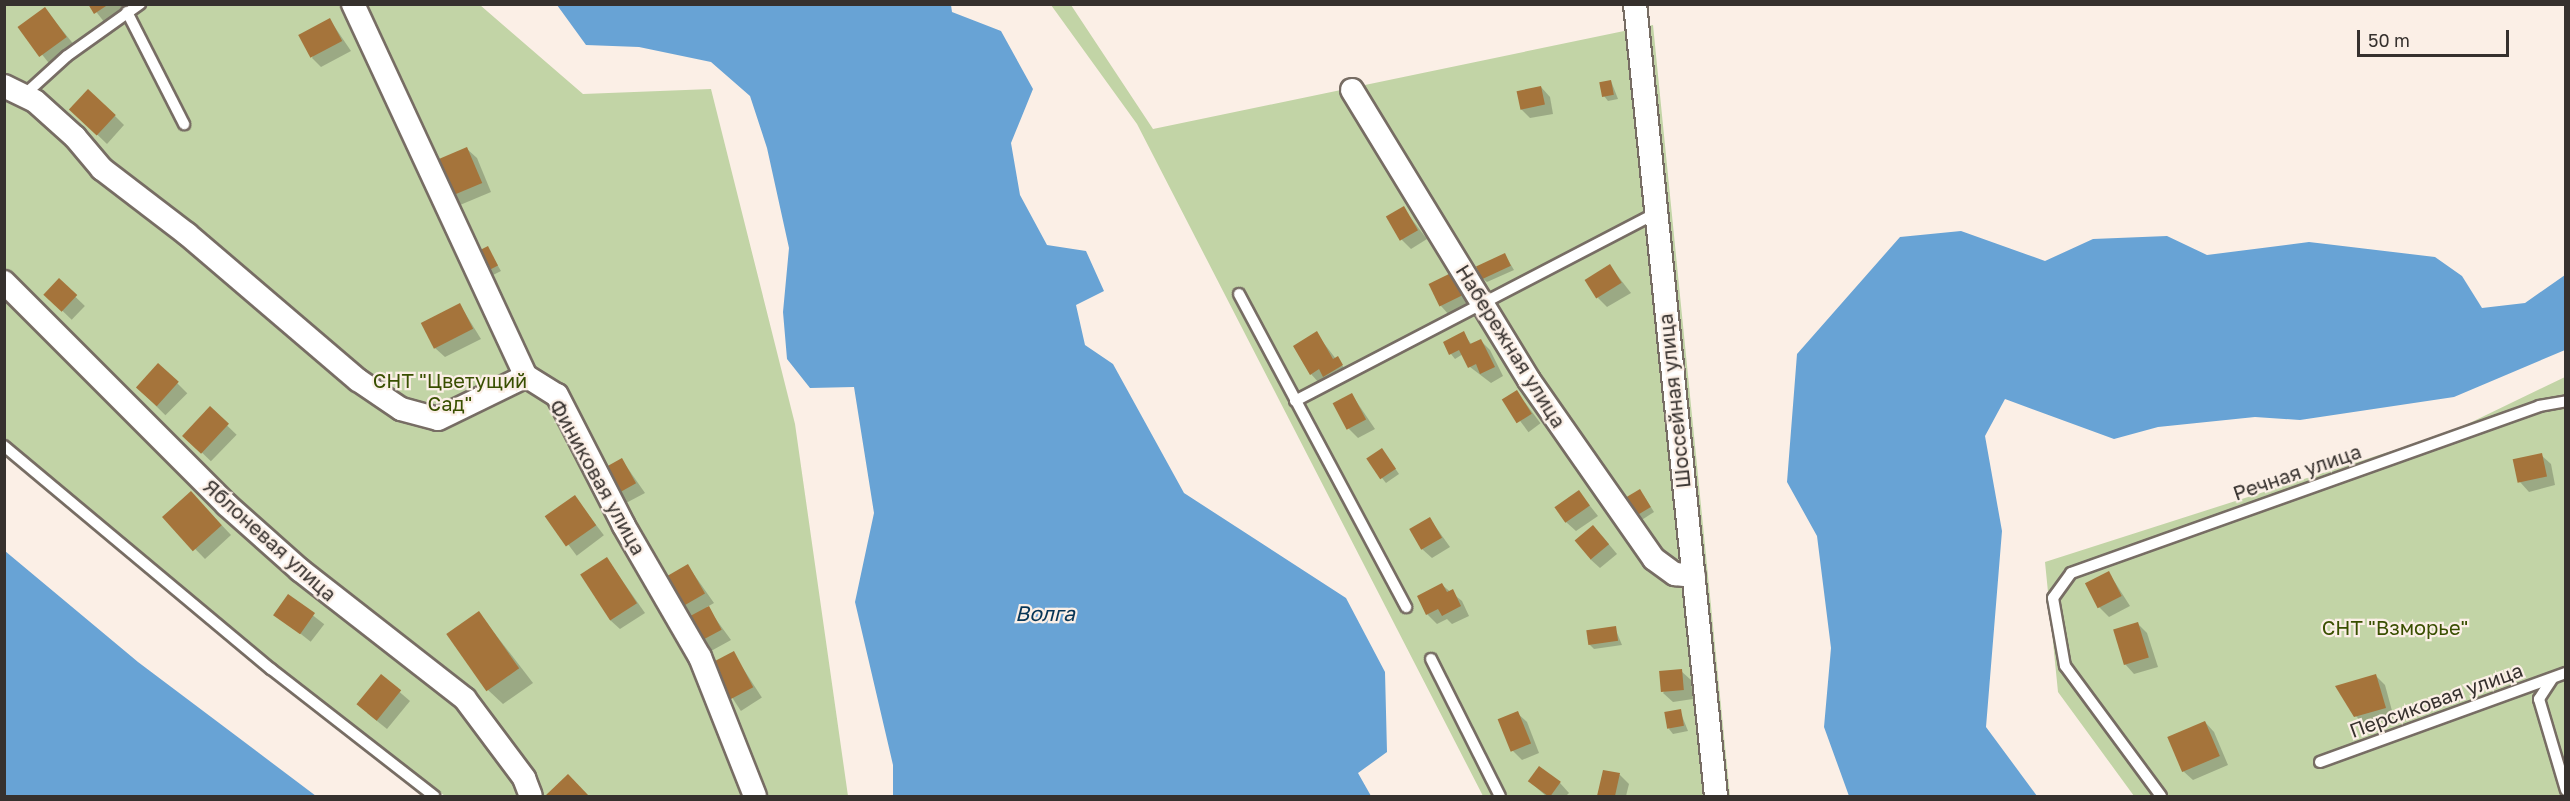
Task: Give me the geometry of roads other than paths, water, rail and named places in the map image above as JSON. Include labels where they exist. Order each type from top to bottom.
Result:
[{"type":"street","points":[[14,91],[35,101],[75,137],[102,169],[188,234],[358,380],[401,409],[438,419],[526,376],[353,4]]},
{"type":"street","name":"Шоссейная улица","points":[[1635,4],[1654,214],[1716,796]]},
{"type":"street","name":"Набережная улица","points":[[1352,90],[1529,380],[1654,560],[1675,574],[1694,576]]},
{"type":"street","name":"Яблоневая улица","points":[[4,282],[227,505],[300,570],[465,699],[524,778],[531,796]]},
{"type":"street","name":"Финиковая улица","points":[[526,376],[557,395],[624,526],[700,657],[755,796]]},
{"type":"lane","points":[[14,91],[140,4]]},
{"type":"lane","points":[[127,12],[184,124]]},
{"type":"lane","points":[[1294,400],[1654,214]]},
{"type":"lane","points":[[1239,294],[1406,607]]},
{"type":"lane","name":"Речная улица","points":[[2161,796],[2065,666],[2053,598],[2071,573],[2539,406],[2565,401]]},
{"type":"lane","points":[[4,446],[271,669],[434,796]]},
{"type":"lane","points":[[1431,658],[1500,796]]},
{"type":"lane","name":"Персиковая улица","points":[[2320,762],[2565,673]]},
{"type":"lane","points":[[2554,677],[2539,699],[2565,790]]},
{"type":"water","name":"Волга","points":[[557,5],[951,5],[952,12],[1001,31],[1033,89],[1011,143],[1020,195],[1047,245],[1086,251],[1104,291],[1076,305],[1085,345],[1113,364],[1184,493],[1346,598],[1385,672],[1387,752],[1358,773],[1371,796],[893,796],[893,765],[855,602],[874,513],[854,387],[810,388],[787,359],[783,312],[789,248],[767,148],[750,96],[711,62],[639,47],[586,45]]},
{"type":"water","points":[[1961,231],[2045,261],[2093,239],[2167,236],[2207,255],[2309,242],[2435,257],[2462,276],[2482,308],[2525,303],[2565,275],[2565,350],[2454,397],[2300,420],[2255,417],[2158,427],[2114,439],[2005,399],[1985,436],[2002,531],[1986,727],[2037,796],[1849,796],[1824,727],[1831,648],[1817,536],[1787,482],[1797,354],[1900,237]]},
{"type":"water","points":[[5,551],[138,662],[316,796],[5,796]]},
{"type":"park label","name":"СНТ \"Цветущий Сад\"","points":[[450,392]]},
{"type":"park label","name":"СНТ \"Взморье\"","points":[[2395,627]]}]
